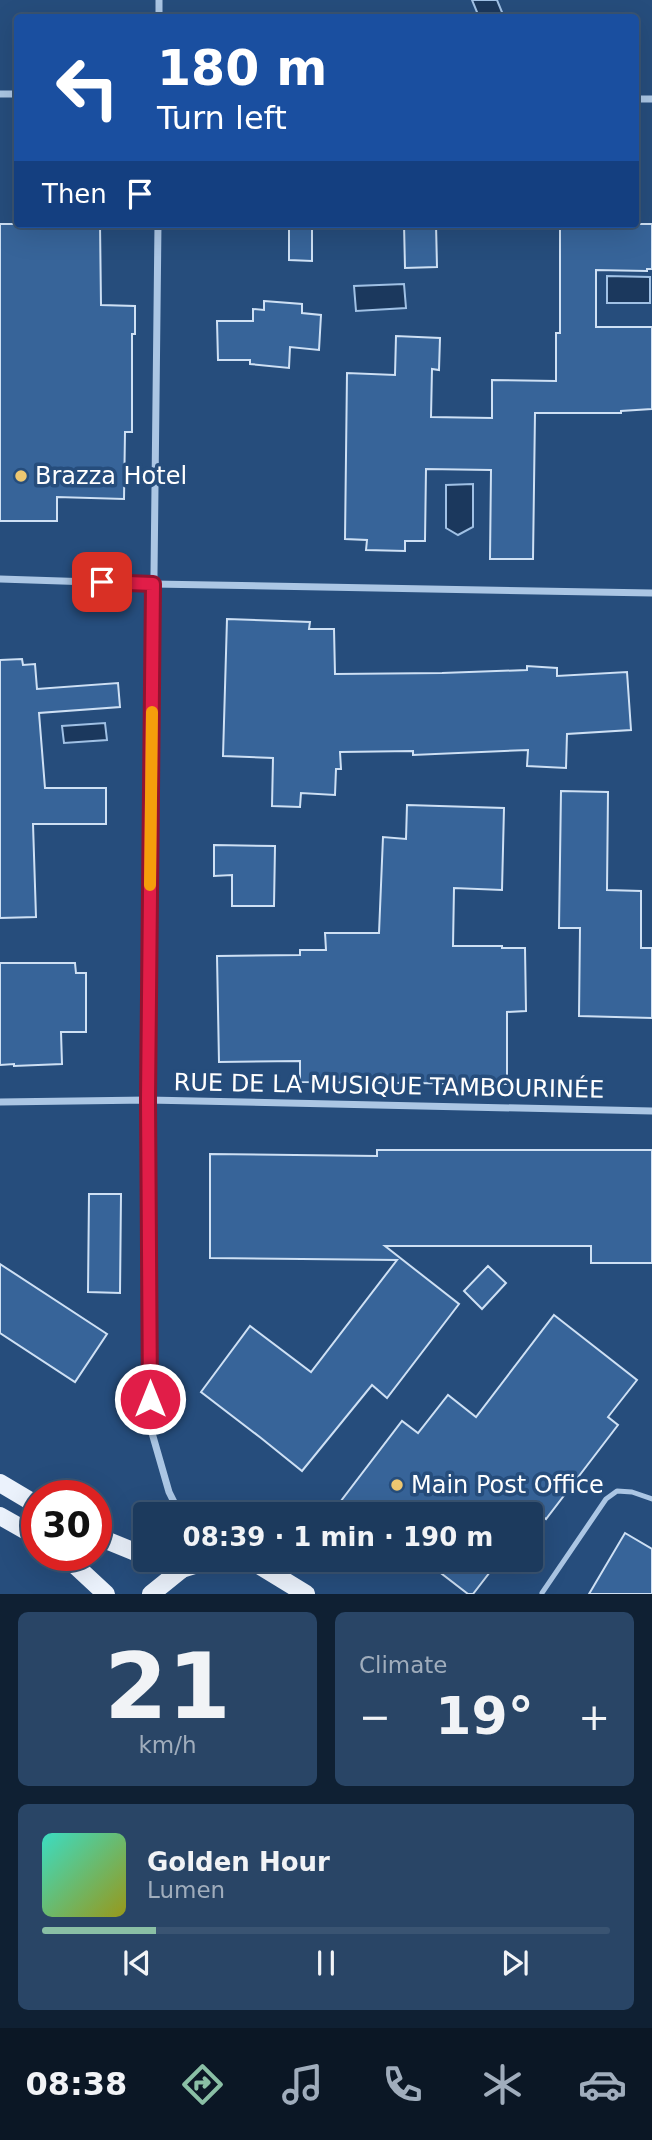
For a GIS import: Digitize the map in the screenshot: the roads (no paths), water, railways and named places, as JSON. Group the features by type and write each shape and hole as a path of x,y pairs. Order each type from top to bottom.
{"main road":[{"path":"0,1483 21,1495"},
{"path":"0,1516 21,1528"},
{"path":"112,1543 133,1551"},
{"path":"81,1571 106,1594"},
{"path":"152,1594 178,1572"},
{"path":"270,1572 306,1594"}],"street":[{"path":"158,228 148,1100 150,1426 174,1502"},
{"path":"0,579 652,593"},
{"name":"RUE DE LA MUSIQUE TAMBOURINÉE","path":"0,1102 148,1100 652,1111"}],"lane":[{"path":"542,1593 606,1499 617,1491 632,1492 652,1499"}],"water":[{"path":"472,0 497,0 503,14 478,14"},
{"path":"607,276 650,277 650,303 607,303"},
{"path":"404,284 406,308 356,311 354,286"},
{"path":"473,484 473,527 458,535 446,528 446,485"},
{"path":"105,723 107,740 64,743 62,726"}],"place":[{"name":"Brazza Hotel","path":"21,476"},
{"name":"Main Post Office","path":"397,1485"}]}
